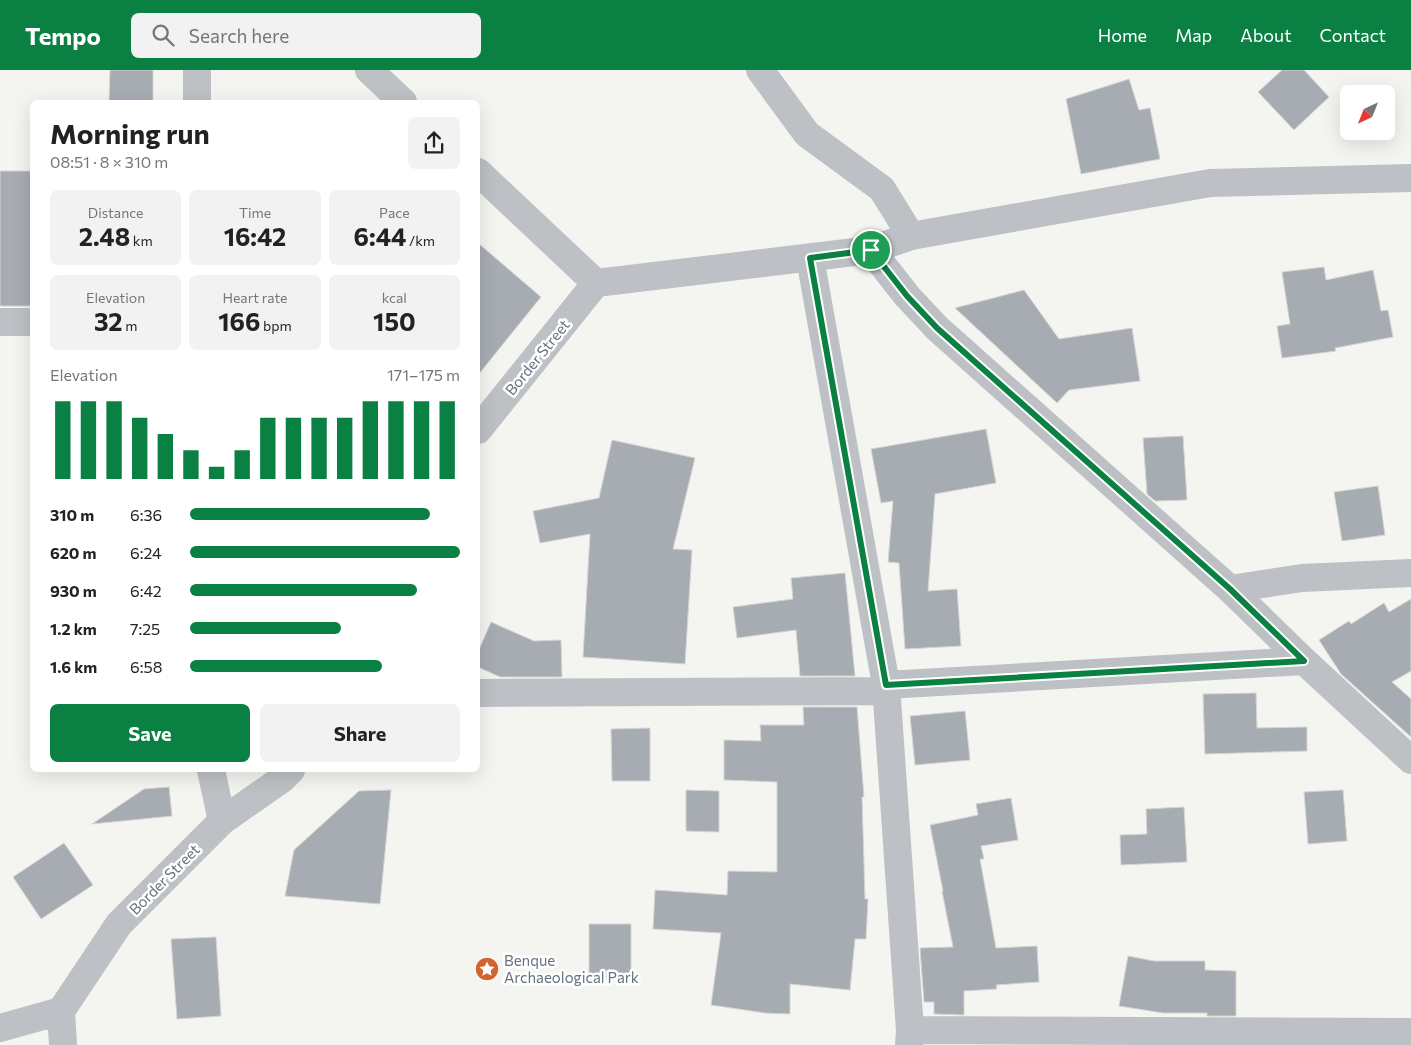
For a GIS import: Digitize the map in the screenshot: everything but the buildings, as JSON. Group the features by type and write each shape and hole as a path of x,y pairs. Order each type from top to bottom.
{"street":[{"path":"197,70 197,100"},
{"path":"369,70 401,100"},
{"path":"760,70 807,134 882,189 911,236"},
{"path":"480,174 596,284 871,250 911,236 1210,183 1411,178"},
{"path":"871,250 907,296 937,328 1230,589 1304,661 1411,760"},
{"path":"810,258 886,688 910,1038 1411,1032"},
{"name":"Border Street","path":"480,428 596,284"},
{"path":"0,322 30,322"},
{"path":"1230,589 1302,578 1411,573"},
{"path":"480,693 886,688 1304,661"},
{"path":"210,772 222,821"},
{"name":"Border Street","path":"61,1011 119,924 222,821 282,779 289,772"},
{"path":"0,1028 61,1011 63,1045"}],"place":[{"name":"Benque Archaeological Park","path":"487,969"}],"route":[{"path":"871,250 907,296 937,328 1230,589 1304,661 886,685 810,258 871,250"}]}
